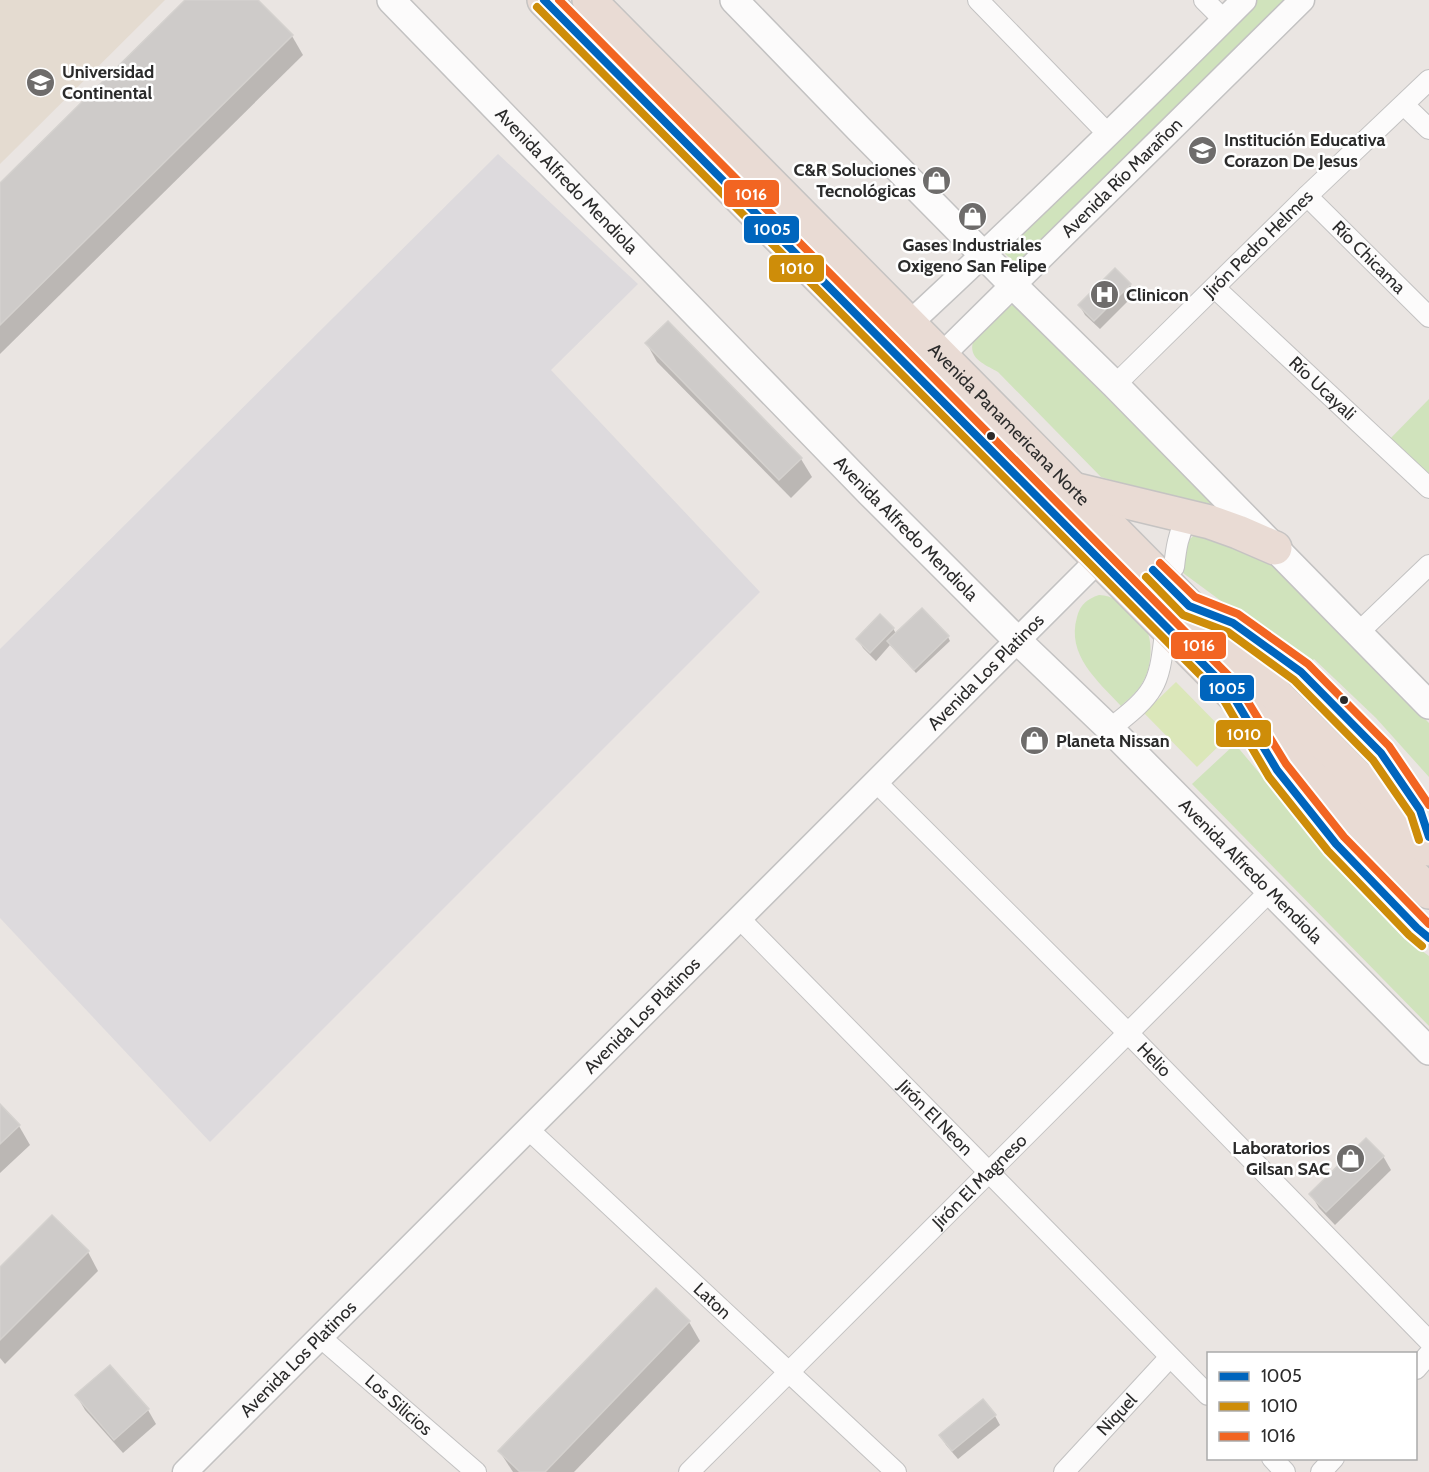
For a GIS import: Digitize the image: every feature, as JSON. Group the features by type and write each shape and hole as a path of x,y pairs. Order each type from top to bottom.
{"highway":[{"path":"538,0 572,28"},
{"name":"Avenida Panamericana Norte","path":"544,0 1429,892"},
{"name":"Avenida Panamericana Norte","path":"589,0 1429,849"},
{"path":"1073,489 1210,522 1275,548"}],"main road":[{"name":"Avenida Alfredo Mendiola","path":"391,0 870,493 1110,729 1429,1051"},
{"path":"734,0 1429,705"}],"street":[{"path":"978,0 1109,135"},
{"path":"1204,0 1224,20"},
{"path":"909,324 1109,135 1244,0"},
{"name":"Avenida Río Marañon","path":"941,356 1302,0"},
{"name":"Jirón Pedro Helmes","path":"1115,385 1429,80"},
{"path":"1404,105 1429,129"},
{"name":"Río Chicama","path":"1307,196 1429,317"},
{"name":"Río Ucayali","path":"1215,288 1429,488"},
{"path":"1174,567 1177,543 1187,518"},
{"name":"Avenida Los Platinos","path":"186,1472 1099,559"},
{"path":"1358,633 1429,566"},
{"path":"1110,729 1153,688 1164,641"},
{"name":"Helio","path":"876,782 1128,1033 1429,1341"},
{"name":"Jirón El Magneso","path":"689,1472 1270,891"},
{"name":"Jirón El Neon","path":"740,918 1207,1393"},
{"name":"Laton","path":"528,1129 896,1472"},
{"name":"Los Silicios","path":"320,1337 476,1472"},
{"path":"1417,1368 1429,1354"},
{"name":"Niquel","path":"1064,1472 1170,1357"},
{"path":"1274,1460 1286,1472"},
{"path":"1321,1472 1332,1460"}],"shaded area":[{"name":"Universidad Continental","path":"0,0 165,0 0,164"},
{"path":"498,154 638,284 551,370 760,592 210,1142 0,918 0,649"}],"green space":[{"path":"1256,0 1291,0 1021,268 1001,250"},
{"path":"1013,305 1222,513 1101,477 998,372 979,361 973,353 973,342 1008,307"},
{"path":"1429,399 1429,483 1387,442"},
{"path":"1201,533 1262,555 1429,723 1429,777 1376,718 1314,659 1308,665 1179,570 1187,543"},
{"path":"1099,595 1113,598 1120,603 1144,626 1150,639 1149,664 1144,679 1137,691 1121,706 1086,666 1076,643 1075,631 1080,609"},
{"path":"1176,682 1229,736 1197,767 1144,713"},
{"path":"1235,744 1330,857 1410,942 1429,956 1429,1026 1192,784"}],"building":[{"path":"185,0 258,0 293,35 0,325 0,183"},
{"name":"Clinicon","path":"1115,268 1131,284 1094,321 1078,305"},
{"path":"668,321 802,458 779,480 645,343"},
{"path":"922,608 949,636 914,670 887,641"},
{"path":"880,614 894,628 870,653 856,639"},
{"path":"0,1104 20,1125 0,1144"},
{"path":"1366,1138 1384,1156 1326,1212 1309,1194"},
{"path":"52,1215 89,1251 0,1340 0,1267"},
{"path":"656,1288 690,1321 545,1472 520,1472 498,1451"},
{"path":"110,1365 149,1409 114,1440 75,1395"},
{"path":"983,1399 996,1415 952,1451 939,1435"}],"transit line":[{"name":"1005","path":"544,0 1230,691 1277,770 1336,844 1429,938"},
{"name":"1016","path":"559,0 1237,684 1286,764 1344,837 1429,924"},
{"name":"1010","path":"537,7 1222,697 1269,777 1328,851 1422,946"},
{"name":"1016","path":"1160,563 1195,597 1238,614 1308,664 1389,746 1429,805"},
{"name":"1005","path":"1153,570 1189,606 1233,623 1301,672 1381,753 1420,810 1429,837"},
{"name":"1010","path":"1146,577 1183,615 1228,632 1294,680 1373,760 1411,815 1419,840"}],"place":[{"name":"Universidad Continental","path":"41,82"},
{"name":"Institución Educativa Corazon De Jesus","path":"1203,150"},
{"name":"C&R Soluciones Tecnológicas","path":"937,180"},
{"name":"Gases Industriales Oxigeno San Felipe","path":"972,216"},
{"name":"Clinicon","path":"1105,295"},
{"name":"Planeta Nissan","path":"1035,741"},
{"name":"Laboratorios Gilsan SAC","path":"1351,1158"}]}
